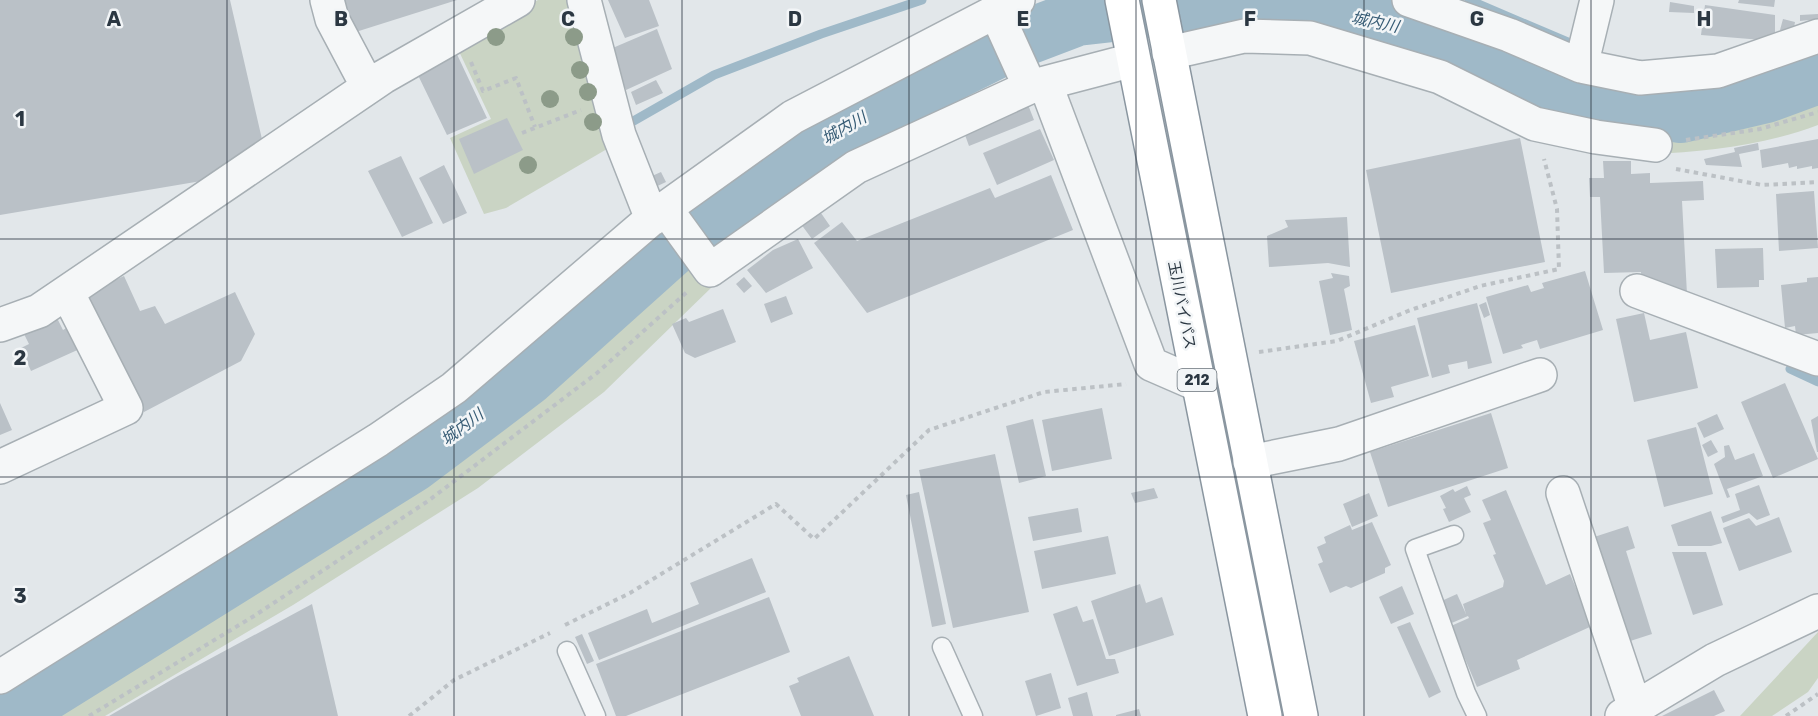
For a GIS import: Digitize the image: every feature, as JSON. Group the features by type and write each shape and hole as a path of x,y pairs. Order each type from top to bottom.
{"highway":[{"name":"玉川バイパス","path":"1122,0 1265,716"},
{"name":"212","path":"1159,0 1301,716"}],"street":[{"path":"327,0 332,19 368,87"},
{"path":"0,325 39,311 368,87 518,0"},
{"path":"584,0 619,135 659,214 710,270 856,167 1038,85 1131,52"},
{"path":"1409,0 1509,35 1581,66 1640,78 1718,70 1818,36"},
{"path":"1581,66 1597,0"},
{"path":"0,677 378,440 454,387 659,214 793,117 1007,6 1151,364 1197,384"},
{"path":"1168,49 1244,36 1310,38 1440,77 1535,124 1596,137 1655,145"},
{"path":"1637,291 1818,359"},
{"path":"0,467 126,408 67,292"},
{"path":"1250,462 1339,444 1540,375"},
{"path":"1563,493 1628,712 1715,660 1818,610"}],"lane":[{"path":"1454,535 1415,549 1466,693 1477,716"},
{"path":"942,647 973,716"},
{"path":"567,651 596,716"}],"path":[{"path":"459,33 483,92 516,78 535,127"},
{"path":"522,133 610,100"},
{"path":"1818,112 1760,129 1655,145 1672,169 1762,185 1818,182"},
{"path":"1259,352 1337,341 1408,311 1480,286 1559,269 1557,209 1535,124"},
{"path":"89,716 254,616 429,501 597,373 710,270"},
{"path":"409,716 454,680 630,593 776,504 814,539 929,430 1044,392 1132,383"},
{"path":"1786,716 1818,694"}],"green space":[{"path":"538,0 571,0 607,149 506,208 484,214 450,138 491,119 456,45"},
{"path":"1210,19 1316,26 1448,56 1540,105 1664,124 1757,110 1818,90 1818,125 1799,132 1736,146 1652,154 1431,86 1287,50 1215,57"},
{"path":"691,261 713,286 604,392 478,488 293,605 105,716 37,716 203,617 417,479 567,367"},
{"path":"1818,632 1818,678 1808,692 1772,716 1740,716"}],"building":[{"path":"0,0 230,0 264,148 219,178 0,215"},
{"path":"334,0 457,0 343,36"},
{"path":"608,0 649,0 659,26 625,38"},
{"path":"1739,0 1775,0 1774,7 1738,3"},
{"path":"1670,2 1694,6 1694,13 1669,12"},
{"path":"1705,5 1775,15 1775,35 1762,40 1701,35"},
{"path":"1818,14 1818,19 1800,21 1800,15"},
{"path":"1783,19 1795,22 1793,33 1780,30"},
{"path":"657,29 672,69 626,90 608,50"},
{"path":"454,48 487,118 447,135 415,69"},
{"path":"656,80 663,93 636,105 631,92"},
{"path":"1025,97 1034,120 969,146 960,121"},
{"path":"507,118 523,150 474,174 459,139"},
{"path":"1040,129 1054,160 997,185 983,153"},
{"path":"1520,138 1545,262 1391,293 1366,170"},
{"path":"1818,139 1818,168 1812,169 1812,166 1797,169 1797,166 1789,168 1788,163 1762,168 1760,150"},
{"path":"1758,143 1759,150 1739,154 1742,167 1706,165 1704,159 1735,152 1734,148"},
{"path":"401,156 433,223 402,237 368,171"},
{"path":"1603,161 1631,161 1631,174 1650,173 1650,183 1703,181 1704,200 1682,201 1687,294 1642,285 1641,272 1604,273 1600,197 1590,197 1589,178 1604,178"},
{"path":"444,165 467,213 443,224 419,178"},
{"path":"661,172 666,182 649,190 643,180"},
{"path":"1051,175 1073,230 867,313 814,243 842,222 857,241 990,188 995,198"},
{"path":"1814,191 1818,248 1779,251 1776,194"},
{"path":"814,203 830,226 812,239 795,216"},
{"path":"1347,217 1350,267 1328,263 1269,267 1267,236 1288,227 1285,220"},
{"path":"798,239 813,268 766,293 747,270 773,250"},
{"path":"1763,248 1764,280 1759,280 1759,287 1717,288 1715,249"},
{"path":"1585,271 1603,330 1540,349 1537,340 1521,345 1523,348 1503,354 1486,297 1528,285 1531,292 1544,288 1542,283"},
{"path":"1331,273 1349,276 1350,286 1344,289 1352,330 1330,335 1319,281 1333,278"},
{"path":"124,276 140,311 155,306 165,324 235,292 255,334 241,361 144,412 87,293"},
{"path":"744,277 752,286 744,293 736,284"},
{"path":"1818,277 1818,333 1796,335 1795,326 1785,328 1781,285 1807,282 1807,278"},
{"path":"786,296 793,314 771,323 764,304"},
{"path":"1486,302 1490,315 1484,318 1479,305"},
{"path":"1477,303 1492,363 1468,369 1467,361 1448,365 1450,373 1432,378 1417,318"},
{"path":"723,309 736,342 695,358 685,353 672,324 686,318 689,322"},
{"path":"1644,313 1650,340 1686,332 1698,388 1634,402 1616,319"},
{"path":"57,318 63,330 74,324 84,347 31,371 21,348 29,344 24,334"},
{"path":"1415,325 1429,376 1391,387 1394,397 1371,403 1354,341"},
{"path":"1785,383 1818,459 1773,478 1741,402"},
{"path":"0,403 12,430 0,435"},
{"path":"1102,408 1112,459 1052,471 1042,420"},
{"path":"1491,413 1508,468 1388,507 1370,452"},
{"path":"1717,414 1724,429 1704,438 1697,423"},
{"path":"1818,416 1818,452 1817,452 1811,420"},
{"path":"1033,419 1046,476 1019,483 1006,426"},
{"path":"1696,427 1713,494 1664,507 1647,440"},
{"path":"1711,440 1718,452 1708,457 1702,445"},
{"path":"1729,445 1735,460 1754,453 1763,476 1727,489 1730,497 1727,498 1714,464 1725,457 1724,446"},
{"path":"995,454 1029,612 953,628 919,470"},
{"path":"1759,485 1770,515 1757,520 1749,513 1723,523 1721,517 1740,510 1735,494"},
{"path":"1467,486 1471,495 1464,498 1471,512 1449,522 1440,496 1453,489 1455,492"},
{"path":"1154,488 1158,498 1135,503 1131,493"},
{"path":"1506,490 1546,585 1570,574 1592,626 1517,660 1520,669 1477,687 1451,626 1469,618 1468,616 1447,625 1437,603 1457,594 1466,614 1463,604 1503,587 1504,581 1493,555 1496,554 1483,523 1491,520 1482,500"},
{"path":"919,492 946,624 932,627 906,495"},
{"path":"1369,493 1378,516 1352,527 1343,504"},
{"path":"1078,508 1082,532 1033,541 1028,517"},
{"path":"1711,511 1722,543 1711,546 1678,546 1671,525"},
{"path":"1779,517 1792,552 1739,571 1723,528 1749,518 1756,526"},
{"path":"1372,522 1391,565 1385,568 1385,573 1351,588 1346,586 1330,593 1318,564 1323,562 1317,547 1326,543 1324,537 1350,525 1352,530"},
{"path":"1628,526 1635,548 1626,551 1652,634 1621,644 1588,539"},
{"path":"1108,536 1116,574 1042,589 1034,551"},
{"path":"1672,552 1706,552 1723,605 1693,615"},
{"path":"752,558 766,592 599,660 588,633 647,609 652,623 699,604 690,583"},
{"path":"1140,584 1146,603 1162,597 1174,635 1109,656 1091,601"},
{"path":"1402,586 1414,614 1391,624 1379,597"},
{"path":"769,597 790,652 626,716 616,716 596,664"},
{"path":"312,604 338,716 109,716 178,676"},
{"path":"1077,606 1083,622 1093,619 1106,659 1115,659 1119,673 1077,686 1053,614"},
{"path":"1410,622 1441,692 1429,698 1397,627"},
{"path":"582,634 594,661 587,664 575,637"},
{"path":"849,656 874,716 801,716 789,686 799,682 797,678"},
{"path":"1051,673 1061,708 1036,716 1025,681"},
{"path":"1714,690 1725,711 1714,716 1662,716"},
{"path":"1087,692 1093,716 1073,716 1068,698"},
{"path":"1139,709 1141,716 1116,716 1116,715"}],"waterway":[{"path":"630,123 714,75 821,34 922,0"},
{"path":"1469,0 1570,43"},
{"name":"城内川","path":"9,716 413,464 527,378 673,247 837,130 1014,42 1077,18 1220,2 1309,9 1446,37 1586,100 1681,115 1766,95 1818,76"},
{"path":"1790,369 1818,382"}]}
